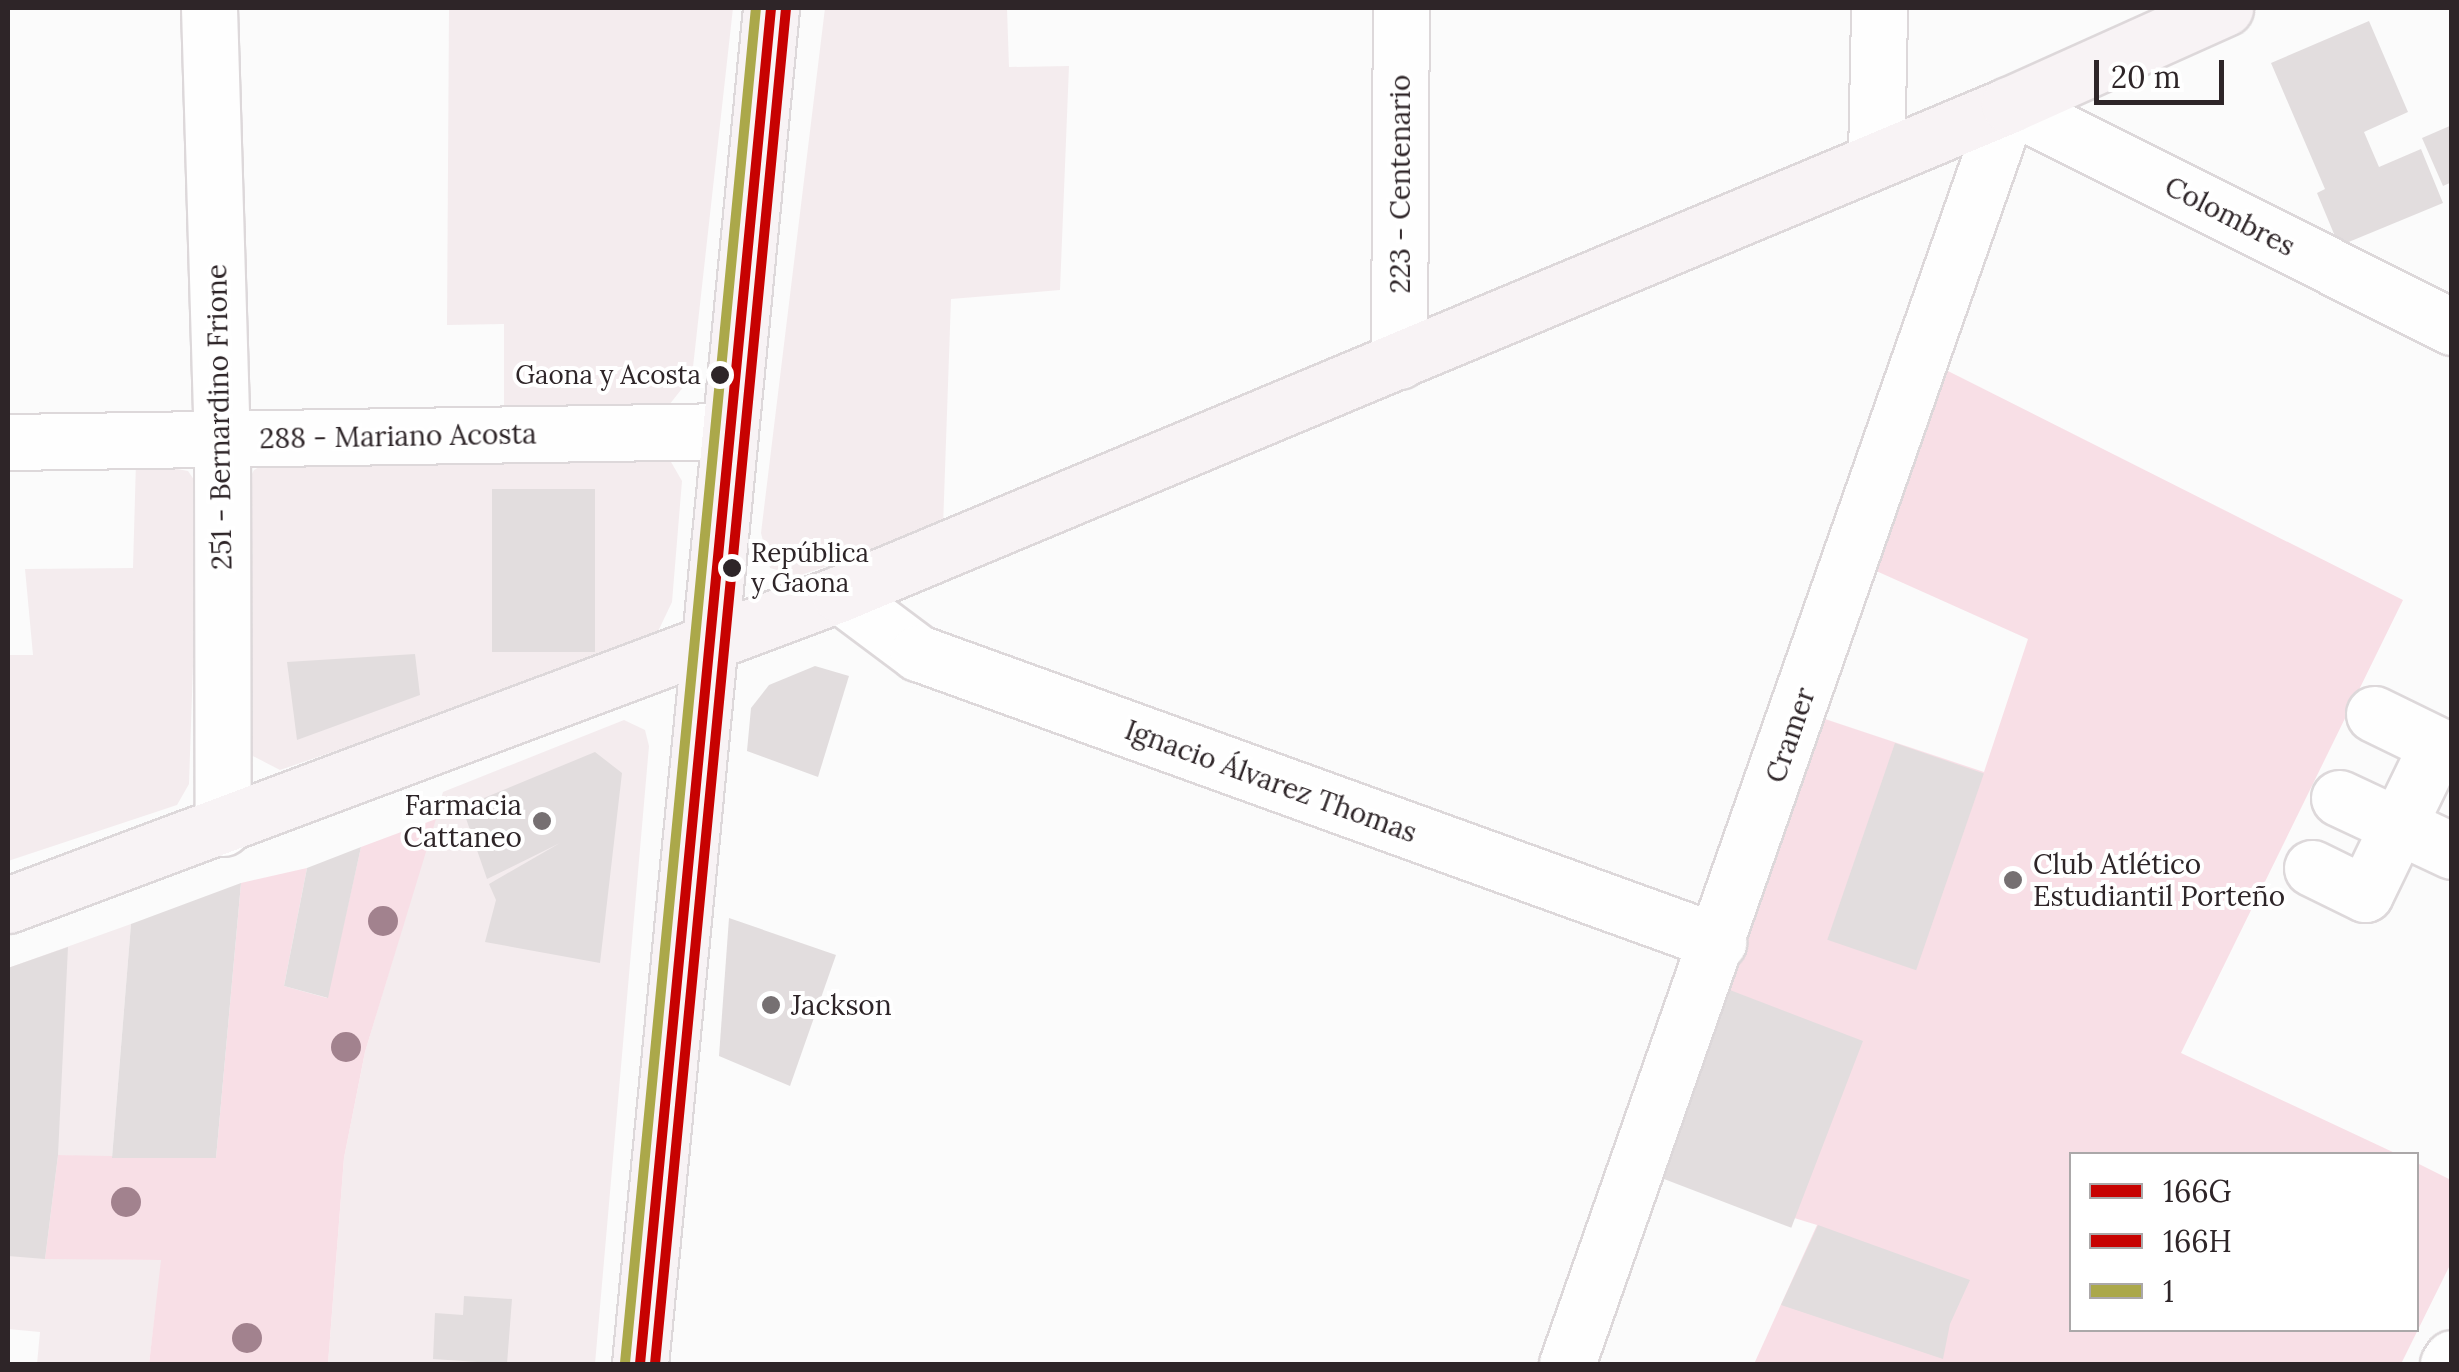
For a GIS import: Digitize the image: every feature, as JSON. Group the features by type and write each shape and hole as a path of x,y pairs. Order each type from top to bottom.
{"main road":[{"path":"640,1364 714,642 729,431 771,8"},
{"path":"8,905 223,828 839,594 2010,104 2225,8"}],"street":[{"name":"251 - Bernardino Frione","path":"209,8 222,439 223,828"},
{"name":"223 - Centenario","path":"1399,361 1401,8"},
{"path":"1876,157 1879,8"},
{"name":"Colombres","path":"2010,104 2452,327"},
{"name":"Cramer","path":"1568,1364 2010,104"},
{"name":"288 - Mariano Acosta","path":"8,442 729,431"},
{"name":"Ignacio Álvarez Thomas","path":"839,594 918,653 1718,942"},
{"path":"2312,868 2366,894 2398,826 2444,749 2374,714"},
{"path":"2339,798 2452,851"},
{"path":"2448,1364 2452,1358"}],"shaded area":[{"path":"449,8 733,8 692,376 669,405 504,409 504,324 447,325"},
{"path":"825,8 1007,8 1009,67 1069,66 1060,290 951,299 943,527 798,576 770,568 761,533"},
{"name":"Club Atlético Estudiantil Porteño","path":"1942,368 2403,600 2181,1053 2393,1152 2069,1152 2069,1332 2417,1332 2401,1364 1754,1364 1817,1225 1654,1175 1819,717 1984,772 2028,639 1874,570"},
{"path":"663,448 682,481 672,602 653,642 280,770 247,753 245,487 254,470 270,461"},
{"path":"136,461 188,471 199,487 189,784 177,805 8,861 8,655 33,655 25,569 133,568"},
{"path":"624,720 645,730 649,746 595,1364 328,1364 344,1158 365,1052 443,792"},
{"path":"436,819 365,1052 344,1158 328,1364 149,1364 161,1260 45,1259 58,1155 216,1158 241,883 307,868 284,986 327,998 361,847"},
{"path":"131,924 112,1158 58,1155 45,1258 162,1260 149,1364 37,1364 40,1332 8,1329 8,968"},
{"name":"Club Atlético Estudiantil Porteño","path":"2419,1164 2451,1180 2451,1263 2419,1328"}],"building":[{"path":"2369,21 2408,112 2364,132 2379,167 2421,149 2443,203 2339,246 2317,193 2325,189 2271,63"},
{"path":"2452,125 2452,182 2443,186 2422,138"},
{"path":"492,489 595,489 595,652 492,652"},
{"path":"415,654 420,695 297,740 287,662"},
{"path":"815,666 849,676 818,777 747,751 751,708 769,685"},
{"path":"1895,743 1984,774 1916,970 1827,940"},
{"path":"595,752 622,773 600,963 485,942 496,900 489,884 560,843 487,879 462,807"},
{"path":"361,847 328,998 284,986 307,868"},
{"path":"241,883 216,1158 112,1158 131,924"},
{"name":"Jackson","path":"729,918 836,955 790,1086 719,1056"},
{"path":"68,947 58,1155 45,1259 8,1256 8,968"},
{"path":"1722,987 1863,1041 1791,1228 1650,1174"},
{"path":"1818,1225 1970,1280 1950,1324 1943,1359 1781,1305"},
{"path":"464,1296 512,1299 507,1364 433,1359 435,1313 463,1315"}],"transit line":[{"name":"1","path":"625,1363 756,8"},
{"name":"166G","path":"640,1364 771,8"},
{"name":"166H","path":"655,1364 786,9"}],"place":[{"name":"Gaona y Acosta","path":"720,375"},
{"name":"República y Gaona","path":"732,568"},
{"name":"Farmacia Cattaneo","path":"542,821"},
{"name":"Club Atlético Estudiantil Porteño","path":"2013,880"},
{"name":"Jackson","path":"771,1005"}]}
